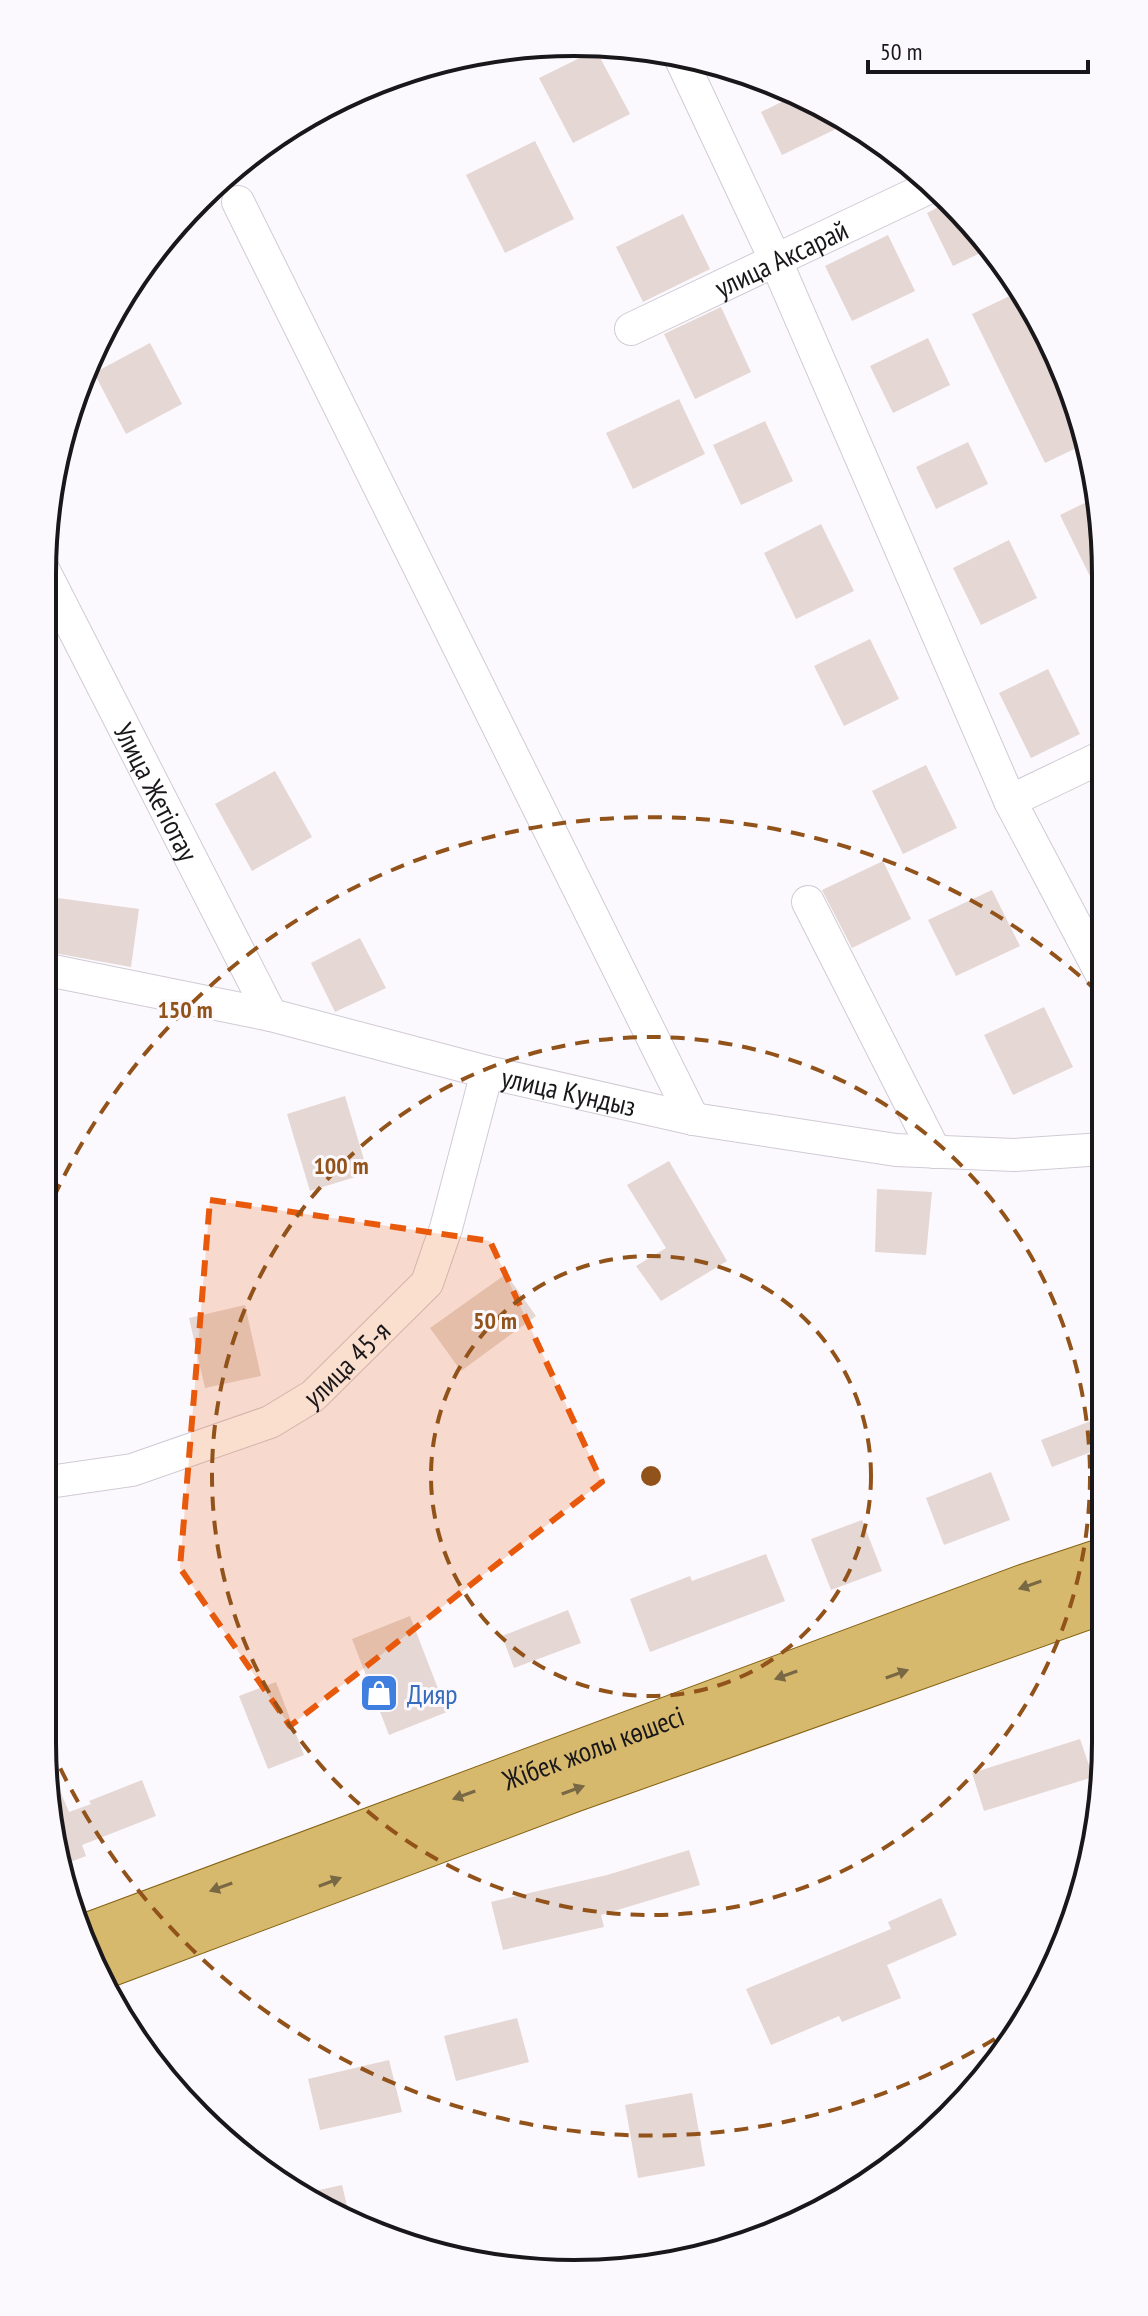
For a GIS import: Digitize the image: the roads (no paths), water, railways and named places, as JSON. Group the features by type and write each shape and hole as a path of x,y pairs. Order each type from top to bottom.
{"main road":[{"name":"Жібек жолы көшесі","path":"92,1933 1092,1564"},
{"name":"Жібек жолы көшесі","path":"107,1966 573,1790 1092,1605"}],"street":[{"path":"685,69 775,259 1010,801 1092,956"},
{"name":"улица Аксарай","path":"631,329 922,191"},
{"path":"238,202 693,1119"},
{"name":"Улица Жетіотау","path":"56,594 271,1015"},
{"path":"1010,801 1092,762"},
{"path":"808,902 935,1152"},
{"name":"улица Кундыз","path":"56,972 271,1015 487,1072 693,1119 896,1150 1014,1155 1092,1150"},
{"name":"улица 45-я","path":"56,1481 132,1470 270,1422 313,1396 427,1283 446,1228 487,1072"}],"place":[{"name":"Дияр","path":"379,1693"}]}
